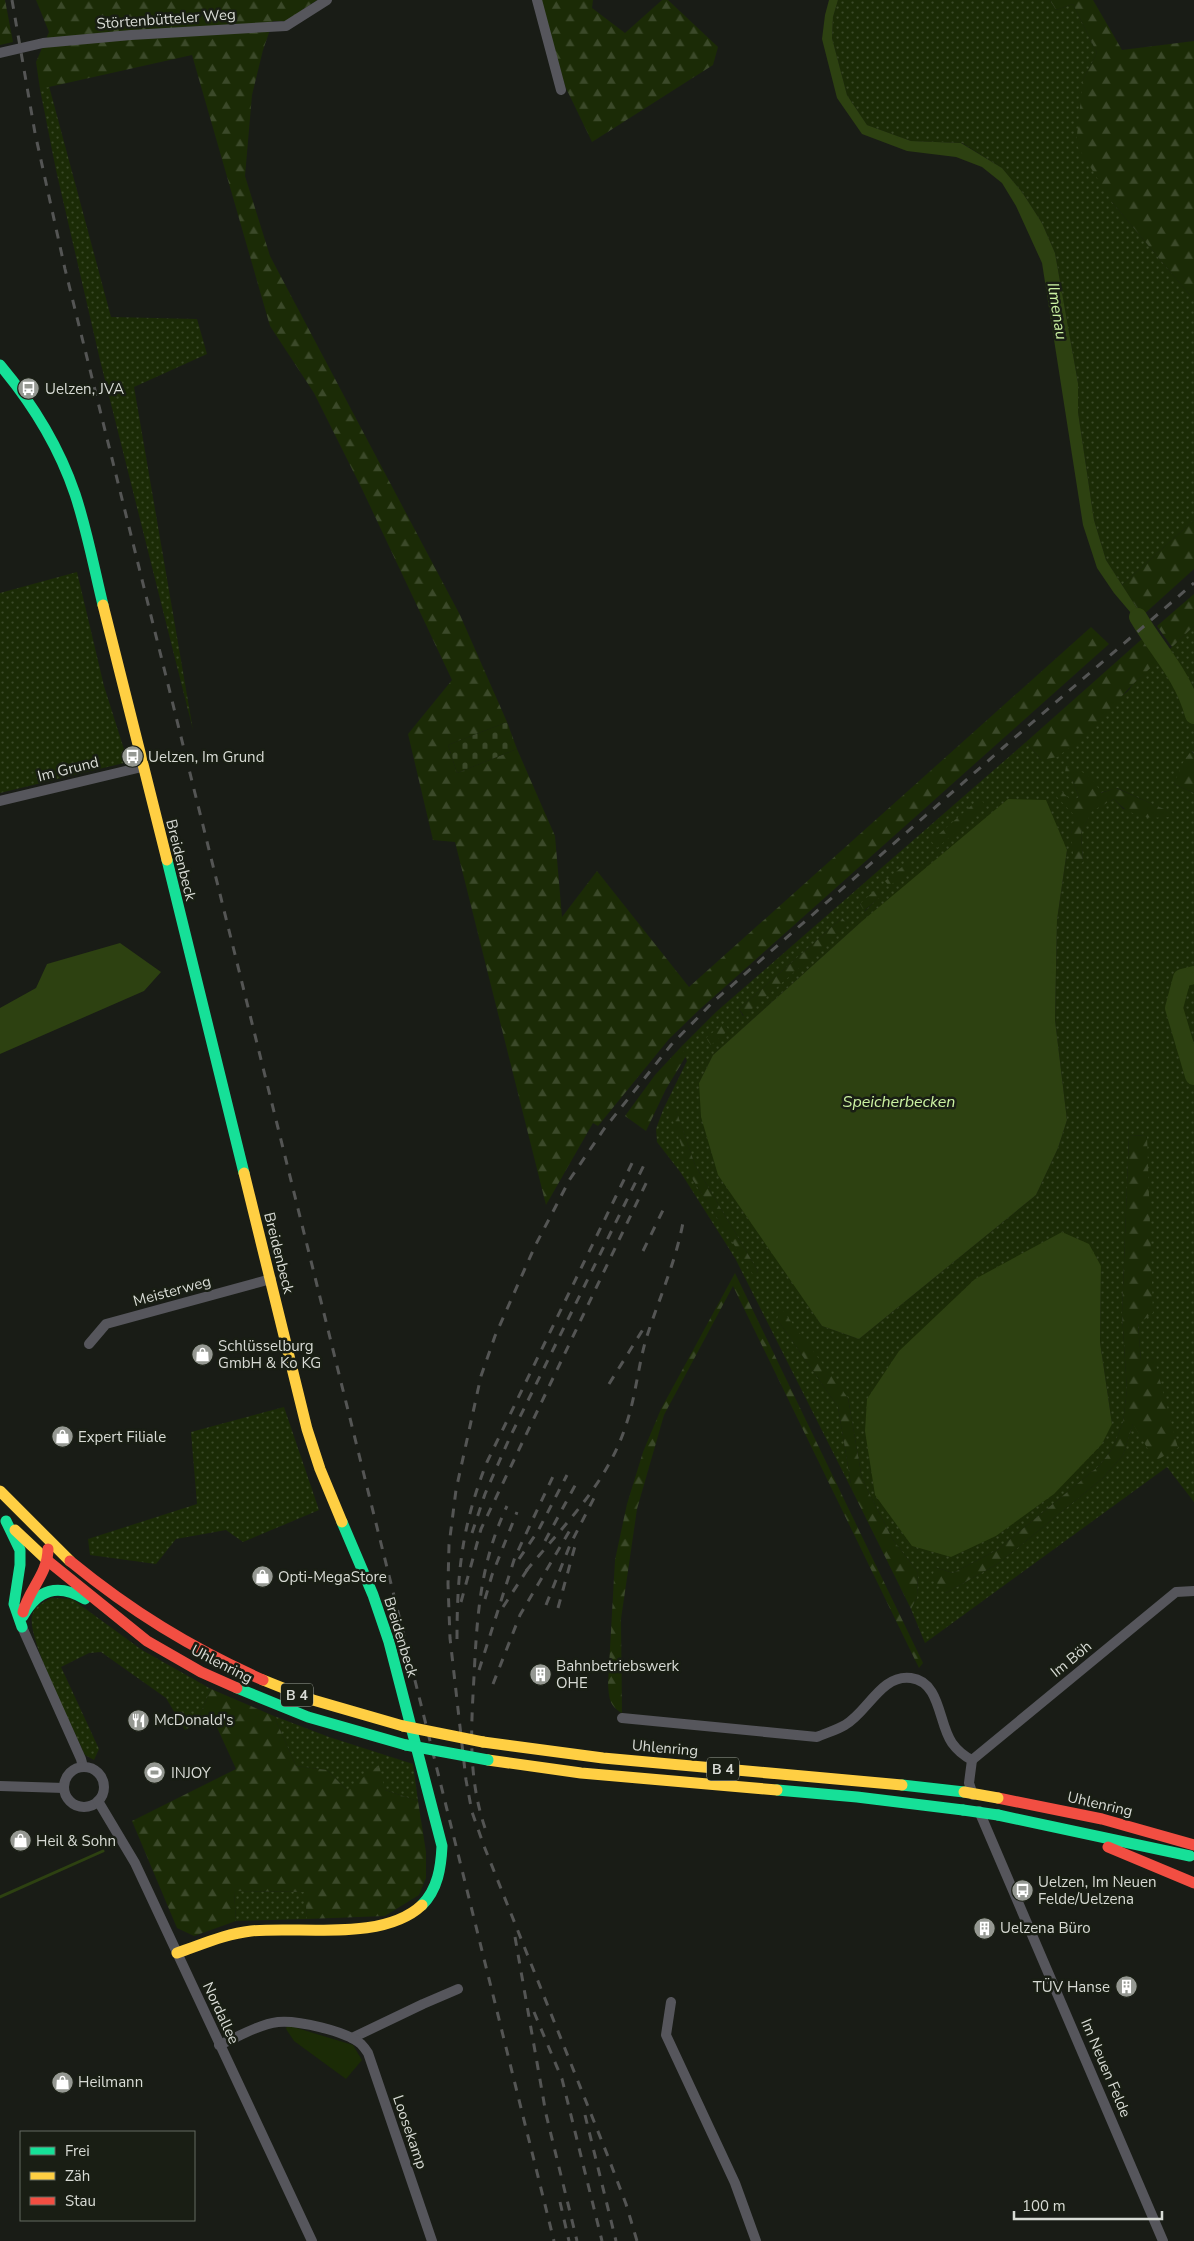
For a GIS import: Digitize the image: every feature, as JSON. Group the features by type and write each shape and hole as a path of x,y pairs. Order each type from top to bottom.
{"main road":[{"name":"Breidenbeck","path":"0,364 34,408 42,422 62,463 74,494 271,1279 306,1429 320,1469 373,1595 389,1642 440,1835 442,1855 440,1876 431,1896 416,1912 398,1922 374,1927 251,1931 231,1934 177,1953"},
{"name":"B 4","path":"0,1491 70,1561"},
{"name":"B 4","path":"3,1518 48,1561"},
{"path":"3,1518 20,1550 14,1604 22,1621"},
{"path":"22,1621 30,1590 44,1573 48,1561 45,1538"},
{"path":"17,1586 30,1570 48,1561 70,1561"},
{"name":"Uhlenring","path":"48,1561 147,1641 202,1672 266,1702 347,1730 488,1760 581,1772 856,1797 964,1810 1026,1820"},
{"name":"Uhlenring","path":"70,1561 143,1616 221,1661 297,1695 371,1719 483,1742 581,1755 864,1780 964,1792 1102,1819 1194,1845"},
{"path":"22,1621 31,1603 41,1593 52,1590 68,1591 79,1595 118,1624 147,1641"},
{"name":"B 4","path":"1026,1820 1194,1857"},
{"path":"1026,1820 1102,1845 1194,1883"}],"street":[{"name":"Störtenbütteler Weg","path":"0,53 43,43 131,35 286,26 327,0"},
{"path":"537,0 561,90"},
{"name":"Im Grund","path":"0,801 142,767"},
{"name":"Meisterweg","path":"89,1344 106,1324 271,1279"},
{"name":"Im Böh","path":"971,1764 1176,1592 1194,1591"},
{"path":"22,1621 81,1759 82,1767"},
{"path":"622,1718 817,1737 846,1725 886,1685 896,1679 911,1678 923,1682 932,1691 951,1742 971,1764"},
{"name":"Im Neuen Felde","path":"971,1764 969,1783 993,1847 1163,2241"},
{"path":"82,1767 96,1771 103,1781 103,1793 98,1801 89,1806 78,1806 69,1800 64,1788 69,1773 82,1767"},
{"path":"0,1786 64,1788"},
{"name":"Nordallee","path":"98,1801 135,1863 312,2241"},
{"path":"219,2045 262,2026 278,2022 296,2022 352,2038 458,1989"},
{"path":"671,2002 666,2035 735,2183 756,2241"},
{"name":"Loosekamp","path":"352,2038 362,2044 368,2053 432,2241"}],"green space":[{"path":"0,0 5,0 13,42 0,45"},
{"path":"36,0 317,0 286,21 273,21 263,50 252,95 245,176 270,256 460,615 507,722 448,745 457,773 517,749 555,836 562,917 597,871 689,987 1091,627 1109,644 699,1010 669,1039 598,1126 593,1123 546,1205 455,842 433,840 408,734 452,680 362,489 314,393 270,326 192,55 40,89 36,62 49,32"},
{"path":"541,0 593,0 592,8 625,33 662,0 668,0 718,47 713,65 592,142 565,86"},
{"path":"838,0 1050,0 1056,10 1073,4 1097,53 1083,80 1112,202 1194,300 1194,520 1122,585 1106,560 1094,520 1078,412 1078,383 1055,253 1042,223 1022,192 1002,168 962,143 911,141 867,125 847,95 832,38 833,17"},
{"path":"1050,0 1093,0 1122,50 1194,41 1194,300 1112,202 1076,144 1083,80 1097,53 1073,4 1056,10"},
{"path":"49,86 111,317 197,319 207,354 134,387 193,730 100,360 56,170 40,89"},
{"path":"1194,520 1194,569 1142,616 1122,585"},
{"path":"77,572 104,686 128,762 0,793 0,593"},
{"path":"1194,594 1194,626 1172,647 1157,626"},
{"path":"1194,626 1194,755 1192,751 1174,784 1194,793 1194,1502 1167,1467 925,1643 911,1609 917,1597 918,1572 893,1540 862,1479 848,1398 777,1319 838,1407 852,1490 735,1258 681,1173 657,1142 656,1129 663,1110 687,1061 681,1047 716,1012 1026,742 1041,760 1128,691","holes":["1066,773 1100,793 1117,788 1172,813 1123,809 1114,799 1092,810 1081,833 1083,862 1071,833 1077,817 1060,790 1072,802 1079,797 1073,781","1067,850 1057,920 1055,1020 1067,1120 1058,1148 1036,1195 859,1339 822,1326 796,1287 699,1083 713,1055 861,922","880,896 865,911 860,904","842,918 847,925 743,1016 739,1009","674,1105 695,1165 758,1271 754,1275 693,1180","1129,1135 1147,1136 1138,1324 1141,1362 1154,1358 1123,1455 1103,1478 999,1563 946,1593 935,1567 953,1573 997,1550 1099,1466 1113,1448 1123,1422 1127,1390 1122,1314","1062,1232 1101,1266 1100,1342 1112,1424"]},
{"path":"1142,639 1158,661 1133,684 1085,736 1057,757 1041,760 1026,742"},
{"path":"507,722 517,749 457,773 448,745"},
{"path":"1191,751 1194,755 1194,793 1174,784 1182,764"},
{"path":"1066,766 1078,770 1091,778 1101,793 1116,788 1173,813 1169,817 1153,818 1139,816 1126,810 1114,799 1092,811 1081,833 1083,862 1078,865 1074,863 1071,833 1076,817 1055,795 1060,790 1072,801 1079,797 1073,781 1065,773"},
{"path":"980,798 986,806 937,848 931,841"},
{"path":"908,862 914,869 889,886 885,881"},
{"path":"877,888 882,895 864,911 860,904"},
{"path":"842,918 848,925 744,1016 739,1009"},
{"path":"724,1023 729,1030 711,1045 706,1038"},
{"path":"681,1047 686,1056 666,1089 646,1131 625,1116 655,1075"},
{"path":"674,1104 695,1165 758,1271 754,1276 693,1180 670,1112"},
{"path":"1129,1135 1147,1136 1153,1313 1138,1324 1141,1361 1154,1358 1178,1448 1155,1461 1133,1424 1123,1455 1103,1478 999,1563 946,1593 932,1578 935,1567 953,1573 997,1550 1099,1466 1113,1448 1123,1422 1127,1390 1122,1314"},
{"path":"735,1273 923,1663 919,1668 733,1286 664,1415 637,1509 621,1619 622,1713 612,1704 609,1697 608,1684 615,1560 627,1504 643,1452 661,1409"},
{"path":"781,1308 848,1398 862,1479 893,1540 918,1572 917,1597 911,1609 852,1490 838,1407 777,1319"},
{"path":"284,1407 319,1510 243,1542 226,1530 176,1539 156,1564 90,1555 88,1539 197,1504 191,1432"},
{"path":"51,1598 72,1599 142,1650 211,1689 196,1724 185,1730 166,1698 101,1652 89,1653 61,1667 99,1749 94,1760 85,1755 44,1663 32,1628 32,1616 35,1610 39,1605"},
{"path":"211,1689 274,1716 296,1766 327,1770 347,1790 379,1765 385,1790 418,1801 426,1852 426,1878 419,1895 385,1916 307,1919 305,1892 234,1891 236,1921 194,1936 177,1928 132,1821 236,1769 215,1723 196,1724"},
{"path":"274,1716 329,1737 413,1764 418,1801 385,1790 347,1790 327,1770 296,1766"},
{"path":"234,1891 306,1892 307,1919 236,1921"},
{"path":"287,2025 353,2045 362,2060 346,2079 294,2041 286,2029"}],"water":[{"path":"829,0 838,0 833,17 832,38 847,95 867,125 911,141 961,143 1002,168 1022,192 1042,223 1055,253 1078,383 1078,412 1094,520 1106,560 1142,616 1153,639 1114,593 1097,568 1083,525 1042,263 1016,206 1002,183 982,167 956,157 907,151 862,134 837,98 822,39"},
{"name":"Speicherbecken","path":"1008,799 1046,800 1067,850 1057,920 1055,1020 1067,1120 1058,1148 1036,1195 859,1339 822,1326 718,1175 701,1117 699,1083 713,1055 861,922"},
{"path":"120,943 161,972 144,991 0,1054 0,1008 36,988 47,964"},
{"path":"1062,1232 1089,1244 1101,1266 1100,1342 1112,1424 1102,1444 1054,1494 996,1536 951,1557 912,1546 875,1495 865,1431 867,1399 899,1351 975,1279"}],"waterway":[{"name":"Ilmenau","path":"1138,617 1177,675 1194,715"},
{"name":"Ilmenau","path":"1194,975 1182,978 1174,1008 1194,1076"},
{"path":"0,1897 103,1851"}],"railway":[{"path":"12,0 35,133 65,269 554,2241"},
{"path":"637,2241 626,2204 607,2154 484,1846 472,1812 466,1780 450,1638 449,1545 456,1490 481,1376 495,1336 535,1246 570,1179 604,1129 671,1045 713,1002 1194,583"},
{"path":"457,1639 458,1592 463,1549 472,1507 487,1462 635,1157"},
{"path":"472,1533 485,1494 510,1437 645,1163"},
{"path":"461,1602 481,1529 650,1175"},
{"path":"643,1251 666,1204"},
{"path":"526,1571 583,1503 608,1466 618,1446 635,1392 647,1336 673,1263 684,1217"},
{"path":"609,1384 647,1323"},
{"path":"479,1670 515,1557 556,1470"},
{"path":"519,1559 538,1531 567,1475"},
{"path":"545,1541 578,1480"},
{"path":"546,1605 570,1545 594,1498"},
{"path":"485,1828 476,1791 472,1753 472,1716 477,1633 485,1569 498,1527 507,1506"},
{"path":"485,1599 492,1575 517,1512"},
{"path":"493,1684 520,1615 573,1525"},
{"path":"558,1608 575,1546"},
{"path":"503,1607 529,1567"},
{"path":"515,1937 546,2114 577,2241"},
{"path":"534,2012 562,2079 602,2241"},
{"path":"585,2115 616,2241"},
{"path":"560,2202 569,2241"}],"traffic: fast":[{"path":"0,365 34,410 61,459 83,521 103,605"},
{"path":"167,860 244,1173"},
{"path":"6,1521 20,1550 20,1565 14,1604 22,1627"},
{"path":"342,1522 373,1595 389,1642 442,1846 441,1862 435,1885 422,1905"},
{"path":"23,1616 35,1600 49,1591 66,1591 85,1599"},
{"path":"237,1688 308,1717 406,1745"},
{"path":"406,1745 488,1760"},
{"path":"902,1785 964,1792"},
{"path":"777,1790 857,1797 963,1810"},
{"path":"963,1810 998,1815"},
{"path":"998,1815 1190,1856"}],"traffic: slow":[{"path":"103,605 167,860"},
{"path":"244,1173 307,1429 320,1469 342,1522"},
{"path":"0,1491 70,1561"},
{"path":"15,1530 48,1561"},
{"path":"263,1680 313,1700 403,1726"},
{"path":"403,1726 483,1742"},
{"path":"483,1742 603,1758 902,1785"},
{"path":"488,1760 581,1773 777,1790"},
{"path":"964,1792 998,1798"},
{"path":"177,1953 241,1932 341,1930 386,1924 406,1917 422,1905"}],"traffic: jam":[{"path":"23,1612 29,1596 42,1574 48,1549"},
{"path":"48,1561 147,1641 201,1672 237,1688"},
{"path":"70,1561 116,1596 162,1627 211,1655 263,1680"},
{"path":"998,1798 1102,1819 1194,1845"},
{"path":"1108,1847 1194,1883"}],"place":[{"name":"Uelzen, JVA","path":"29,389"},
{"name":"Uelzen, Im Grund","path":"132,757"},
{"name":"Schlüsselburg GmbH & Ko KG","path":"202,1355"},
{"name":"Expert Filiale","path":"62,1437"},
{"name":"Opti-MegaStore","path":"262,1577"},
{"name":"Bahnbetriebswerk OHE","path":"540,1675"},
{"name":"McDonald's","path":"138,1720"},
{"name":"INJOY","path":"155,1773"},
{"name":"Heil & Sohn","path":"20,1841"},
{"name":"Uelzen, Im Neuen Felde/Uelzena","path":"1022,1891"},
{"name":"Uelzena Büro","path":"984,1928"},
{"name":"TÜV Hanse","path":"1126,1987"},
{"name":"Heilmann","path":"62,2082"}]}
